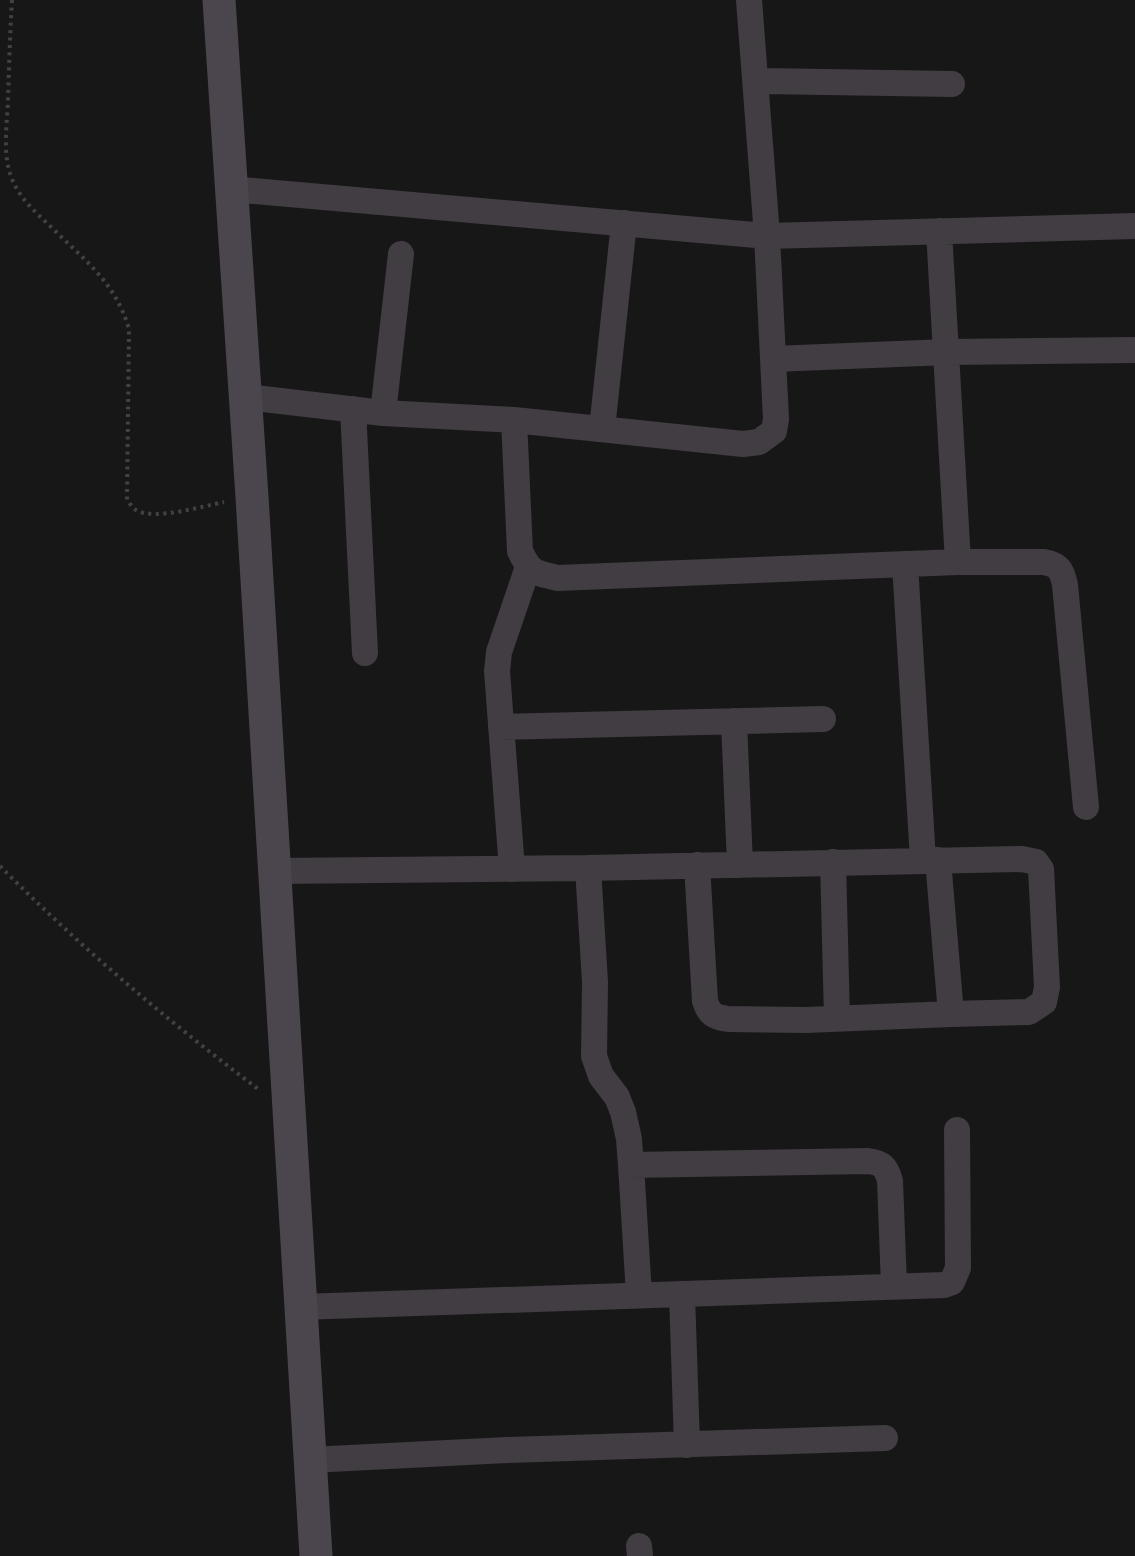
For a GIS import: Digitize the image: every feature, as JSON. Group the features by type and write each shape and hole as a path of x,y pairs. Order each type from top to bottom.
{"street":[{"path":"219,0 246,397 316,1556"},
{"path":"246,397 383,413 514,420 743,444 759,442 774,431 776,418 767,236 757,81 749,0"},
{"path":"757,81 952,84"},
{"path":"231,189 767,236 1135,226"},
{"path":"602,429 624,223"},
{"path":"939,231 958,562"},
{"path":"383,413 401,254"},
{"path":"773,359 947,352 1135,350"},
{"path":"353,409 365,653"},
{"path":"514,420 520,551 528,567 539,574 557,578 958,562 1055,564 1062,571 1086,807"},
{"path":"905,564 931,860 951,1014"},
{"path":"512,869 497,671 499,652 528,567"},
{"path":"501,727 823,719"},
{"path":"734,721 741,865"},
{"path":"275,870 588,868 1028,859 1036,862 1041,869 1047,987 1044,1002 1029,1012 837,1018 728,1019 716,1017 708,1011 705,1001 698,866"},
{"path":"832,862 837,1018"},
{"path":"588,868 595,982 594,1056 601,1076 617,1097 627,1125 639,1296"},
{"path":"300,1307 944,1285 952,1282 958,1269 957,1130"},
{"path":"631,1165 880,1162 886,1168 890,1181 894,1286"},
{"path":"682,1294 687,1445"},
{"path":"310,1460 507,1450 885,1438"}],"path":[{"path":"12,0 6,150 12,178 20,194 38,215 99,274 114,292 123,309 129,329 127,500 134,510 145,514 164,513 252,497"},
{"path":"0,866 97,957 188,1036 289,1111"}]}
